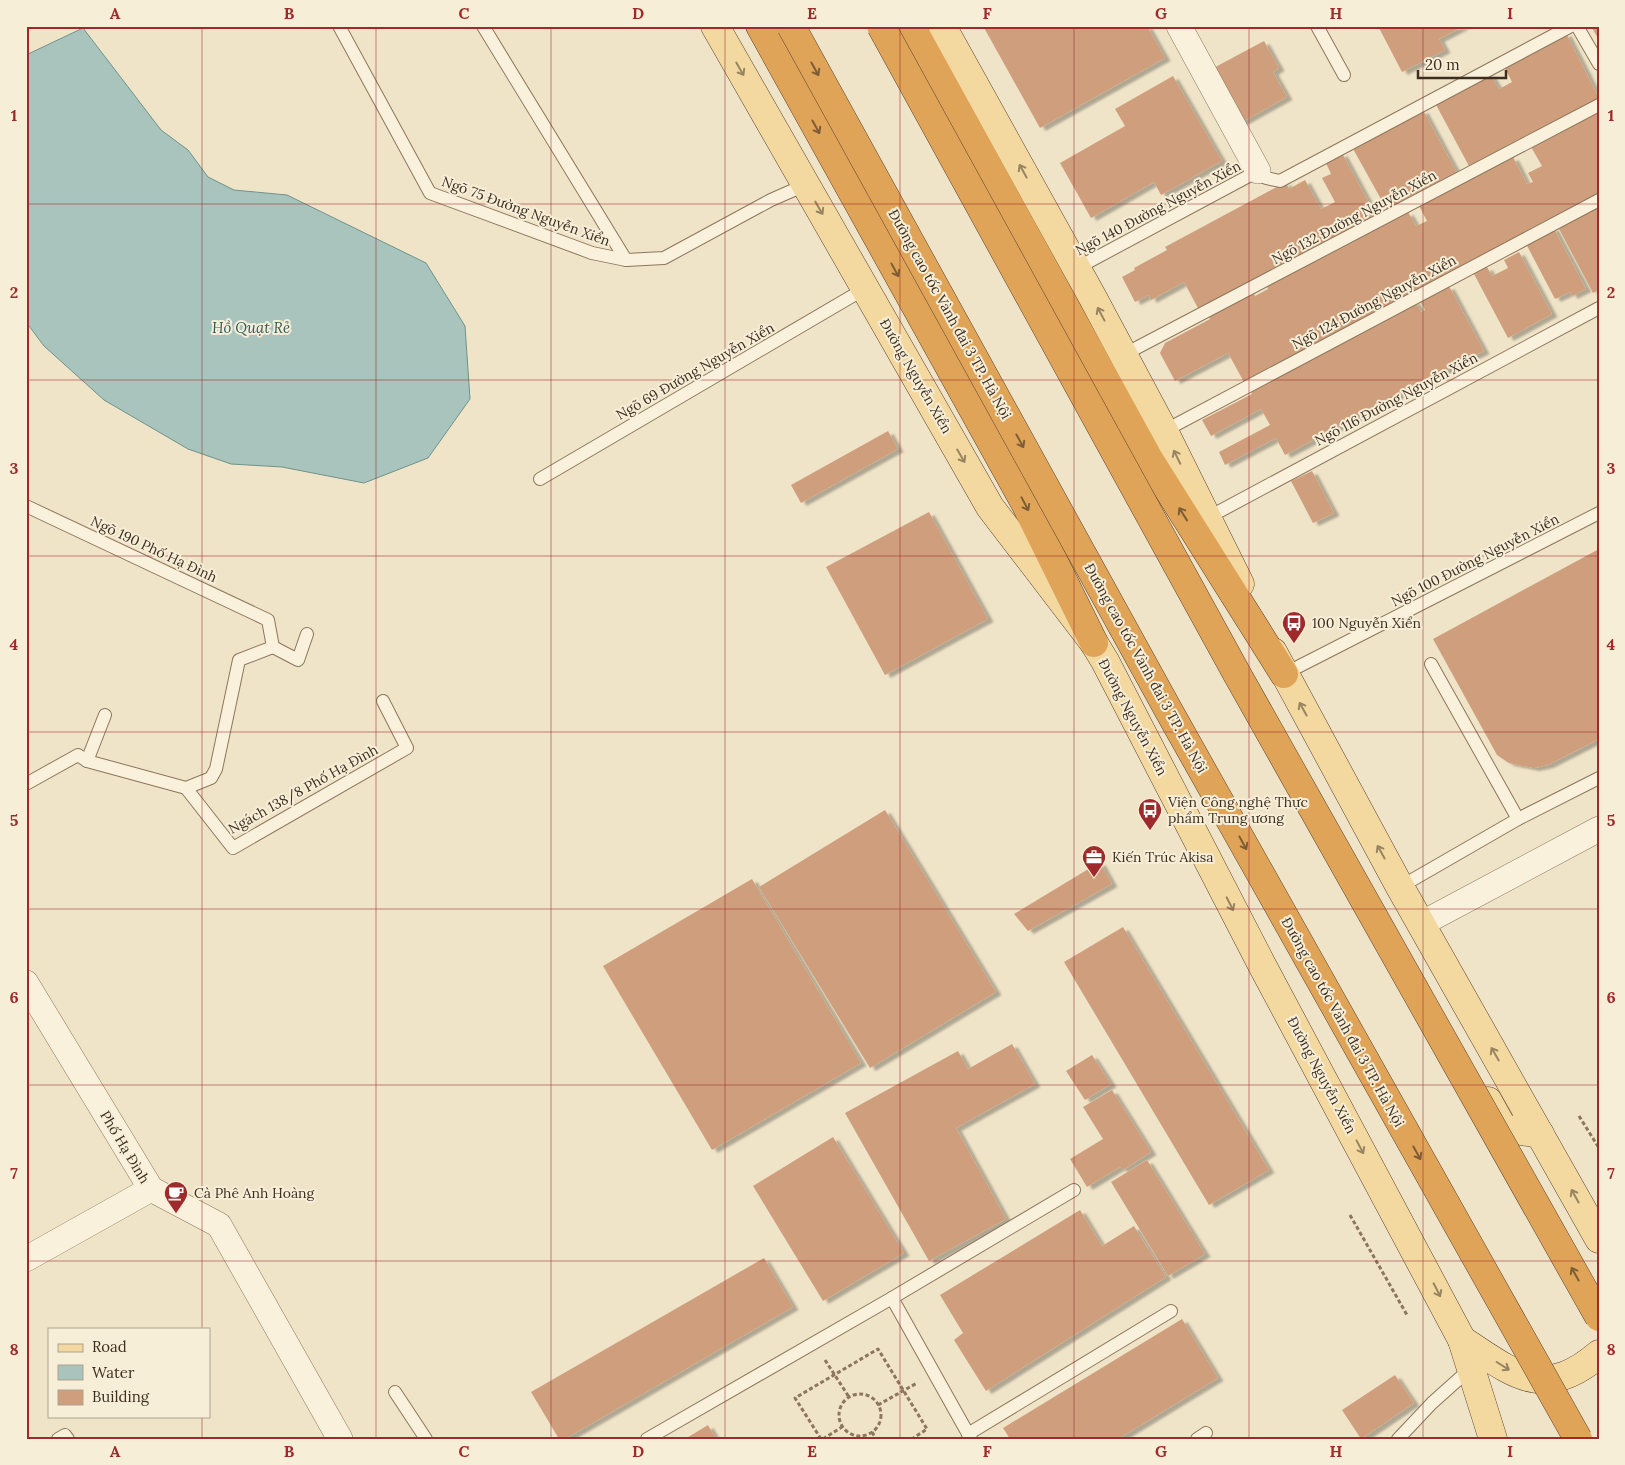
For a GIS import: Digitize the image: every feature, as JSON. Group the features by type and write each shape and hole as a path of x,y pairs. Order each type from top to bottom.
{"highway":[{"path":"760,26 1026,505 1094,643"},
{"name":"Đường cao tốc Vành đai 3 TP. Hà Nội","path":"792,26 1170,714 1578,1439"},
{"path":"881,26 1233,665 1599,1316"},
{"path":"911,26 1149,459 1284,674"}],"main road":[{"name":"Đường Nguyễn Xiển","path":"715,26 990,507 1094,643 1267,974 1462,1340 1493,1439"},
{"path":"896,26 1050,312 1503,1128 1540,1134"},
{"path":"942,26 1077,268 1164,431 1284,674 1400,887 1599,1239"},
{"path":"1462,1340 1516,1374 1534,1379 1552,1379 1570,1374 1599,1354"}],"street":[{"path":"1179,26 1258,171"},
{"path":"1421,924 1599,829"},
{"name":"Phố Hạ Đình","path":"26,983 151,1189 219,1224 340,1439"},
{"path":"26,1259 151,1189"}],"lane":[{"name":"Ngõ 75 Đường Nguyễn Xiển","path":"339,26 430,193 592,253 626,260 664,258 771,200 805,185"},
{"path":"483,26 626,260"},
{"path":"1317,26 1344,75"},
{"name":"Ngõ 140 Đường Nguyễn Xiển","path":"1077,268 1258,171 1266,178 1280,181 1571,26"},
{"path":"1577,26 1599,64"},
{"name":"Ngõ 132 Đường Nguyễn Xiển","path":"1123,355 1599,105"},
{"name":"Ngõ 124 Đường Nguyễn Xiển","path":"1164,431 1599,200"},
{"name":"Ngõ 69 Đường Nguyễn Xiển","path":"540,479 866,288"},
{"name":"Ngõ 116 Đường Nguyễn Xiển","path":"1207,518 1599,308"},
{"name":"Ngõ 190 Phố Hạ Đình","path":"26,506 268,620 273,647"},
{"name":"Ngõ 100 Đường Nguyễn Xiển","path":"1284,674 1599,513"},
{"path":"26,784 78,755 87,761 186,788 211,778 216,769 239,660 273,647 298,660 307,634"},
{"path":"1432,664 1518,819"},
{"name":"Ngách 138/8 Phố Hạ Đình","path":"186,788 233,848 407,748 383,701"},
{"path":"87,761 105,715"},
{"path":"1400,887 1518,819 1599,778"},
{"path":"647,1439 892,1298 1074,1190"},
{"path":"892,1298 970,1436 1171,1311"},
{"path":"1398,1439 1432,1403 1470,1369"},
{"path":"395,1392 426,1439"},
{"path":"58,1439 65,1435 68,1439"}],"path":[{"path":"1579,1116 1599,1148"},
{"path":"1350,1216 1407,1315"},
{"path":"814,1343 849,1397"},
{"path":"842,1427 822,1439 796,1398 878,1349 927,1429 912,1439"},
{"path":"878,1405 934,1372"},
{"path":"860,1394 867,1395 878,1405 881,1418 872,1432 856,1436 842,1427 839,1410 842,1403 849,1397 860,1394"},
{"path":"872,1432 876,1439"}],"water":[{"name":"Hồ Quạt Rẻ","path":"83,28 161,130 188,150 208,177 234,190 287,195 426,263 465,326 470,399 428,458 364,483 282,467 231,464 188,449 104,400 44,346 26,322 26,55"}],"building":[{"path":"983,26 1147,26 1165,58 1040,128"},
{"path":"1378,26 1464,26 1439,39 1445,50 1402,72"},
{"path":"1591,26 1599,26 1599,40 1596,35"},
{"path":"1566,33 1599,98 1469,166 1435,103 1490,74 1499,89 1512,82 1504,66"},
{"path":"1264,41 1279,68 1273,72 1287,97 1235,126 1206,72"},
{"path":"1173,76 1222,161 1161,195 1154,182 1091,218 1060,163 1125,126 1115,109"},
{"path":"1423,110 1457,173 1387,210 1352,147"},
{"path":"1599,111 1599,197 1245,384 1228,353 1175,381 1160,353 1165,343 1210,319 1209,317 1223,309 1254,293 1255,296 1268,289 1267,286 1408,212 1416,226 1427,221 1419,206 1513,157 1527,184 1533,182 1528,173 1542,166 1531,147"},
{"path":"1342,153 1376,216 1199,310 1184,282 1151,300 1149,295 1135,302 1122,277 1135,270 1134,268 1167,250 1165,247 1286,182 1289,189 1305,180 1321,209 1335,202 1322,178 1331,174 1325,161"},
{"path":"1599,203 1599,290 1593,293 1557,225"},
{"path":"1553,227 1586,289 1572,296 1570,292 1555,299 1525,242"},
{"path":"1519,252 1552,314 1508,338 1474,274 1487,267 1492,276 1508,268 1504,260"},
{"path":"1449,286 1484,351 1470,358 1467,354 1453,361 1456,365 1285,455 1276,438 1225,465 1219,452 1270,425 1261,409 1211,436 1202,420 1252,394 1249,387 1414,300 1421,312 1425,310 1420,301"},
{"path":"888,431 898,449 801,503 791,485"},
{"path":"1312,471 1334,513 1313,523 1291,481"},
{"path":"929,512 988,619 885,675 826,567"},
{"path":"1599,549 1599,739 1548,765 1534,768 1509,763 1497,755 1433,639"},
{"path":"885,810 996,992 870,1068 759,887"},
{"path":"1100,862 1112,884 1028,931 1014,914"},
{"path":"752,879 861,1063 712,1150 603,966"},
{"path":"1123,927 1269,1170 1209,1205 1064,962"},
{"path":"1012,1044 1035,1084 956,1128 1006,1219 929,1261 845,1113 958,1051 968,1069"},
{"path":"1092,1055 1111,1084 1085,1100 1066,1071"},
{"path":"1112,1090 1151,1152 1123,1170 1120,1167 1087,1187 1070,1159 1103,1139 1083,1107"},
{"path":"833,1137 904,1253 823,1301 753,1186"},
{"path":"1147,1160 1205,1254 1168,1276 1111,1182"},
{"path":"1080,1210 1102,1246 1134,1226 1166,1277 986,1391 954,1340 963,1333 940,1295"},
{"path":"764,1258 793,1307 565,1439 559,1439 531,1392"},
{"path":"1182,1319 1218,1378 1118,1439 1010,1439 1003,1428"},
{"path":"1395,1375 1414,1403 1361,1439 1342,1410"},
{"path":"708,1425 716,1439 685,1439"}],"place":[{"name":"100 Nguyễn Xiển","path":"1294,644"},
{"name":"Viện Công nghệ Thực phẩm Trung ương","path":"1150,831"},
{"name":"Kiến Trúc Akisa","path":"1094,878"},
{"name":"Cà Phê Anh Hoàng","path":"176,1214"}]}
